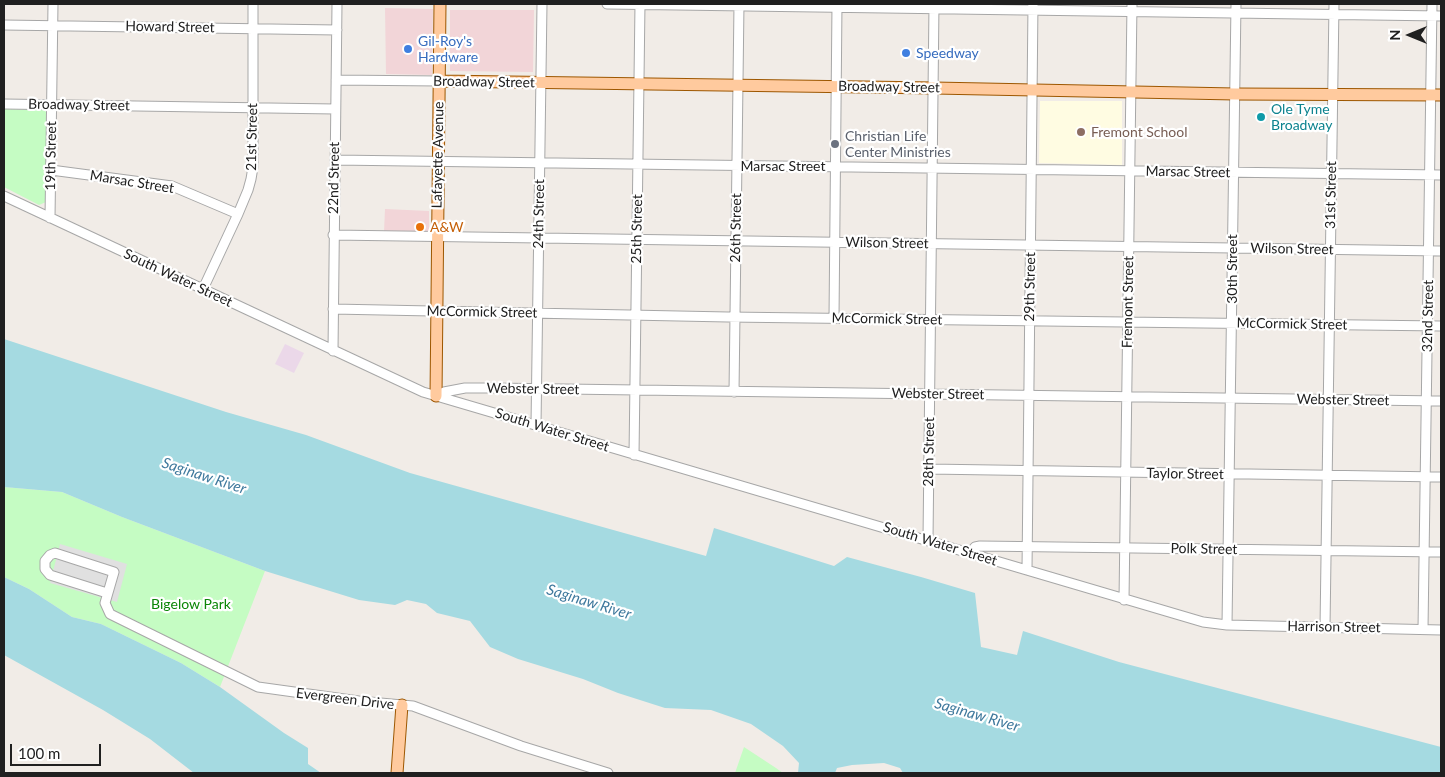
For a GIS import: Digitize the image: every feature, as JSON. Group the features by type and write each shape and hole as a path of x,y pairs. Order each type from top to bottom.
{"main road":[{"name":"Lafayette Avenue","path":"436,396 440,4"},
{"name":"Broadway Street","path":"439,81 1235,94 1436,95"},
{"path":"397,768 402,705"}],"street":[{"name":"19th Street","path":"50,218 53,4"},
{"name":"21st Street","path":"202,289 238,214 251,179 253,167 253,4"},
{"name":"22nd Street","path":"333,351 337,4"},
{"name":"24th Street","path":"536,425 542,4"},
{"path":"607,4 1132,7 1236,9 1334,15 1436,16"},
{"name":"25th Street","path":"634,455 640,4"},
{"name":"31st Street","path":"1325,627 1334,4"},
{"name":"32nd Street","path":"1424,629 1429,175 1436,95 1436,16 1432,4"},
{"name":"26th Street","path":"734,392 739,5"},
{"path":"834,318 837,6"},
{"name":"28th Street","path":"928,540 934,6"},
{"name":"29th Street","path":"1027,570 1033,7"},
{"name":"Fremont Street","path":"1124,600 1132,7"},
{"name":"30th Street","path":"1227,624 1236,9"},
{"name":"Howard Street","path":"4,25 337,30"},
{"name":"Broadway Street","path":"336,80 439,81"},
{"name":"Broadway Street","path":"4,104 335,109"},
{"name":"Marsac Street","path":"335,160 1441,175"},
{"name":"Marsac Street","path":"51,170 172,186 238,214"},
{"name":"South Water Street","path":"4,196 423,392 928,540 1124,600"},
{"name":"Wilson Street","path":"333,235 1441,251"},
{"name":"McCormick Street","path":"334,309 735,317 1441,326"},
{"name":"Webster Street","path":"436,396 444,392 465,388 1441,401"},
{"name":"Taylor Street","path":"929,469 1441,477"},
{"name":"Polk Street","path":"970,553 975,547 980,546 1441,552"},
{"name":"Evergreen Drive","path":"107,594 50,575 45,569 45,561 50,555 55,553 114,572 105,603 110,614 258,687 413,706 521,746 608,773"},
{"name":"Harrison Street","path":"1124,600 1203,622 1441,630"}],"shaded area":[{"path":"385,8 433,9 432,75 386,74"},
{"path":"450,10 534,10 533,72 450,71"},
{"name":"Fremont School","path":"1040,101 1122,101 1122,165 1039,163"},
{"path":"385,209 429,211 429,233 384,232"},
{"path":"285,344 304,353 294,373 275,364"},
{"path":"60,544 127,564 117,602 50,583"}],"green space":[{"path":"4,109 45,110 47,113 46,202 39,205 4,187"},
{"name":"Bigelow Park","path":"4,487 62,492 122,517 265,571 220,687 181,663 101,624 72,617 29,589 4,577"},
{"path":"744,747 776,768 783,773 735,773"}],"water":[{"name":"Saginaw River","path":"4,339 226,412 306,435 410,473 706,556 714,528 834,566 847,557 975,593 981,647 1017,655 1023,631 1119,662 1441,747 1441,773 903,773 900,768 884,763 837,768 835,773 798,773 799,763 783,746 751,724 711,710 665,708 618,693 583,679 518,659 490,647 470,621 437,613 426,604 407,600 395,605 359,600 265,571 122,517 62,492 4,487"},
{"path":"4,577 29,589 72,617 101,624 181,663 220,687 308,748 308,764 321,773 194,773 150,739 103,710 4,655"}],"place":[{"name":"Gil-Roy's Hardware","path":"408,49"},
{"name":"Speedway","path":"906,53"},
{"name":"Ole Tyme Broadway","path":"1261,117"},
{"name":"Fremont School","path":"1081,132"},
{"name":"Christian Life Center Ministries","path":"835,144"},
{"name":"A&W","path":"420,227"}]}
